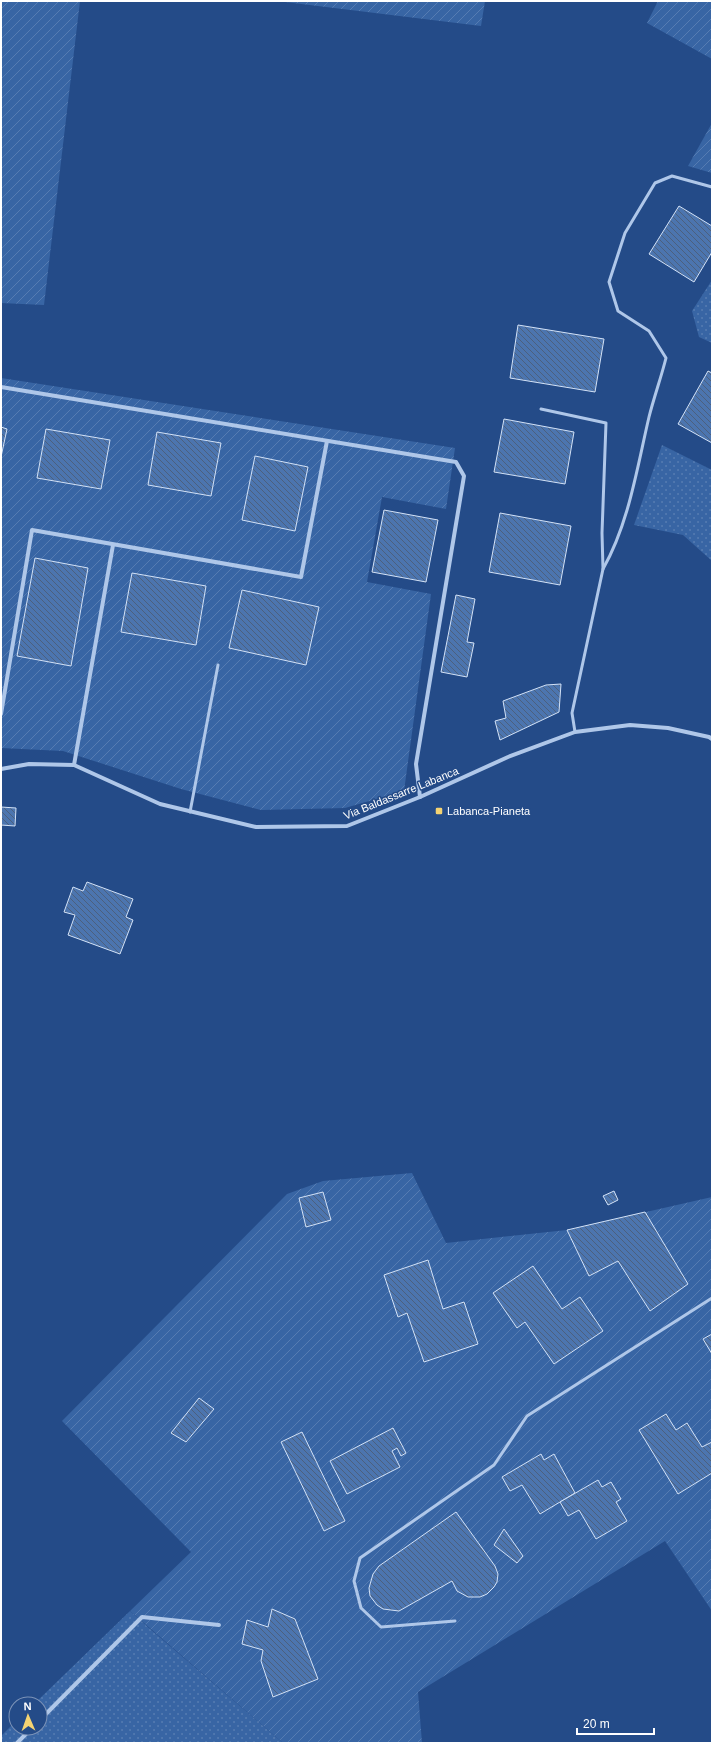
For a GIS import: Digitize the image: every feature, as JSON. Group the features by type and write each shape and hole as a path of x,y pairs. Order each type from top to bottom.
{"street":[{"path":"1,387 456,462 464,476 416,764 420,797"},
{"path":"1,714 32,530 301,577 328,440"},
{"path":"74,765 113,545"},
{"name":"Via Baldassarre Labanca","path":"1,769 29,764 74,765 160,804 256,827 347,826 420,797 508,757 575,732 630,725 668,728 709,737 712,739"},
{"path":"48,1712 142,1617 219,1626"}],"lane":[{"path":"603,569 615,548 633,491 650,415 666,358 649,331 618,311 609,282 625,233 655,183 672,176 712,187"},
{"path":"541,409 606,423 602,533 603,569 572,713 575,732"},
{"path":"190,812 218,665"},
{"path":"455,1622 381,1628 361,1608 354,1581 360,1558 494,1465 527,1416 712,1298"}],"shaded area":[{"path":"1,1 80,1 44,305 1,303"},
{"path":"277,1 485,1 481,26"},
{"path":"658,1 712,1 712,59 647,23"},
{"path":"712,123 712,173 688,166"},
{"path":"712,280 712,343 699,337 692,311"},
{"path":"1,378 455,448 446,509 382,497 367,582 431,594 404,791 345,808 261,810 181,789 63,751 1,748"},
{"path":"662,445 712,470 712,561 683,535 634,525"},
{"path":"412,1173 446,1243 567,1230 712,1197 712,1611 665,1541 418,1692 422,1743 283,1743 130,1611 191,1552 62,1421 287,1194 323,1181"},
{"path":"130,1611 283,1743 1,1743 1,1736 8,1729 8,1736 48,1736 48,1696 42,1696"}],"building":[{"path":"679,206 712,226 712,252 694,282 649,254"},
{"path":"518,325 604,339 595,392 510,378"},
{"path":"708,371 712,373 712,443 678,424"},
{"path":"504,419 574,432 565,484 494,472"},
{"path":"1,427 7,429 1,457"},
{"path":"46,429 110,440 101,489 37,478"},
{"path":"157,432 221,443 211,496 148,485"},
{"path":"255,456 308,467 295,531 242,520"},
{"path":"384,510 438,520 426,582 372,572"},
{"path":"500,513 571,526 560,585 489,572"},
{"path":"35,558 88,568 71,666 17,656"},
{"path":"132,573 206,586 196,645 121,632"},
{"path":"242,590 319,607 306,665 229,648"},
{"path":"456,595 475,599 467,642 474,643 467,677 441,672"},
{"path":"561,684 559,712 500,740 495,721 506,718 503,701 546,685"},
{"path":"1,807 16,808 15,826 1,825"},
{"path":"87,882 133,899 126,917 133,920 120,954 68,935 75,915 64,912 73,887 83,891"},
{"path":"614,1191 618,1200 608,1205 603,1196"},
{"path":"323,1192 331,1220 306,1227 299,1198"},
{"path":"645,1212 688,1284 650,1311 618,1261 589,1276 567,1230"},
{"path":"428,1260 443,1309 464,1302 478,1344 424,1362 407,1313 398,1317 384,1275"},
{"path":"533,1266 562,1309 580,1297 603,1331 554,1364 525,1322 517,1328 493,1293"},
{"path":"712,1334 712,1354 703,1339"},
{"path":"199,1398 214,1409 186,1442 171,1433"},
{"path":"666,1414 676,1430 687,1423 702,1447 712,1442 712,1473 678,1494 639,1430"},
{"path":"393,1428 406,1453 401,1456 397,1448 392,1451 400,1467 347,1494 330,1461"},
{"path":"302,1432 345,1521 324,1531 281,1442"},
{"path":"541,1454 544,1460 554,1454 575,1493 540,1514 522,1485 510,1491 502,1477"},
{"path":"598,1480 602,1487 611,1482 621,1499 616,1502 627,1521 596,1539 579,1510 568,1516 560,1502"},
{"path":"456,1512 495,1566 498,1574 497,1582 494,1587 487,1594 480,1597 468,1597 457,1591 452,1581 399,1611 383,1609 377,1605 370,1596 369,1588 373,1574 379,1566"},
{"path":"504,1529 523,1556 517,1563 494,1545"},
{"path":"272,1609 295,1619 318,1679 273,1697 261,1661 263,1650 242,1644 247,1620 268,1627"}],"place":[{"name":"Labanca-Pianeta","path":"439,811"}]}
